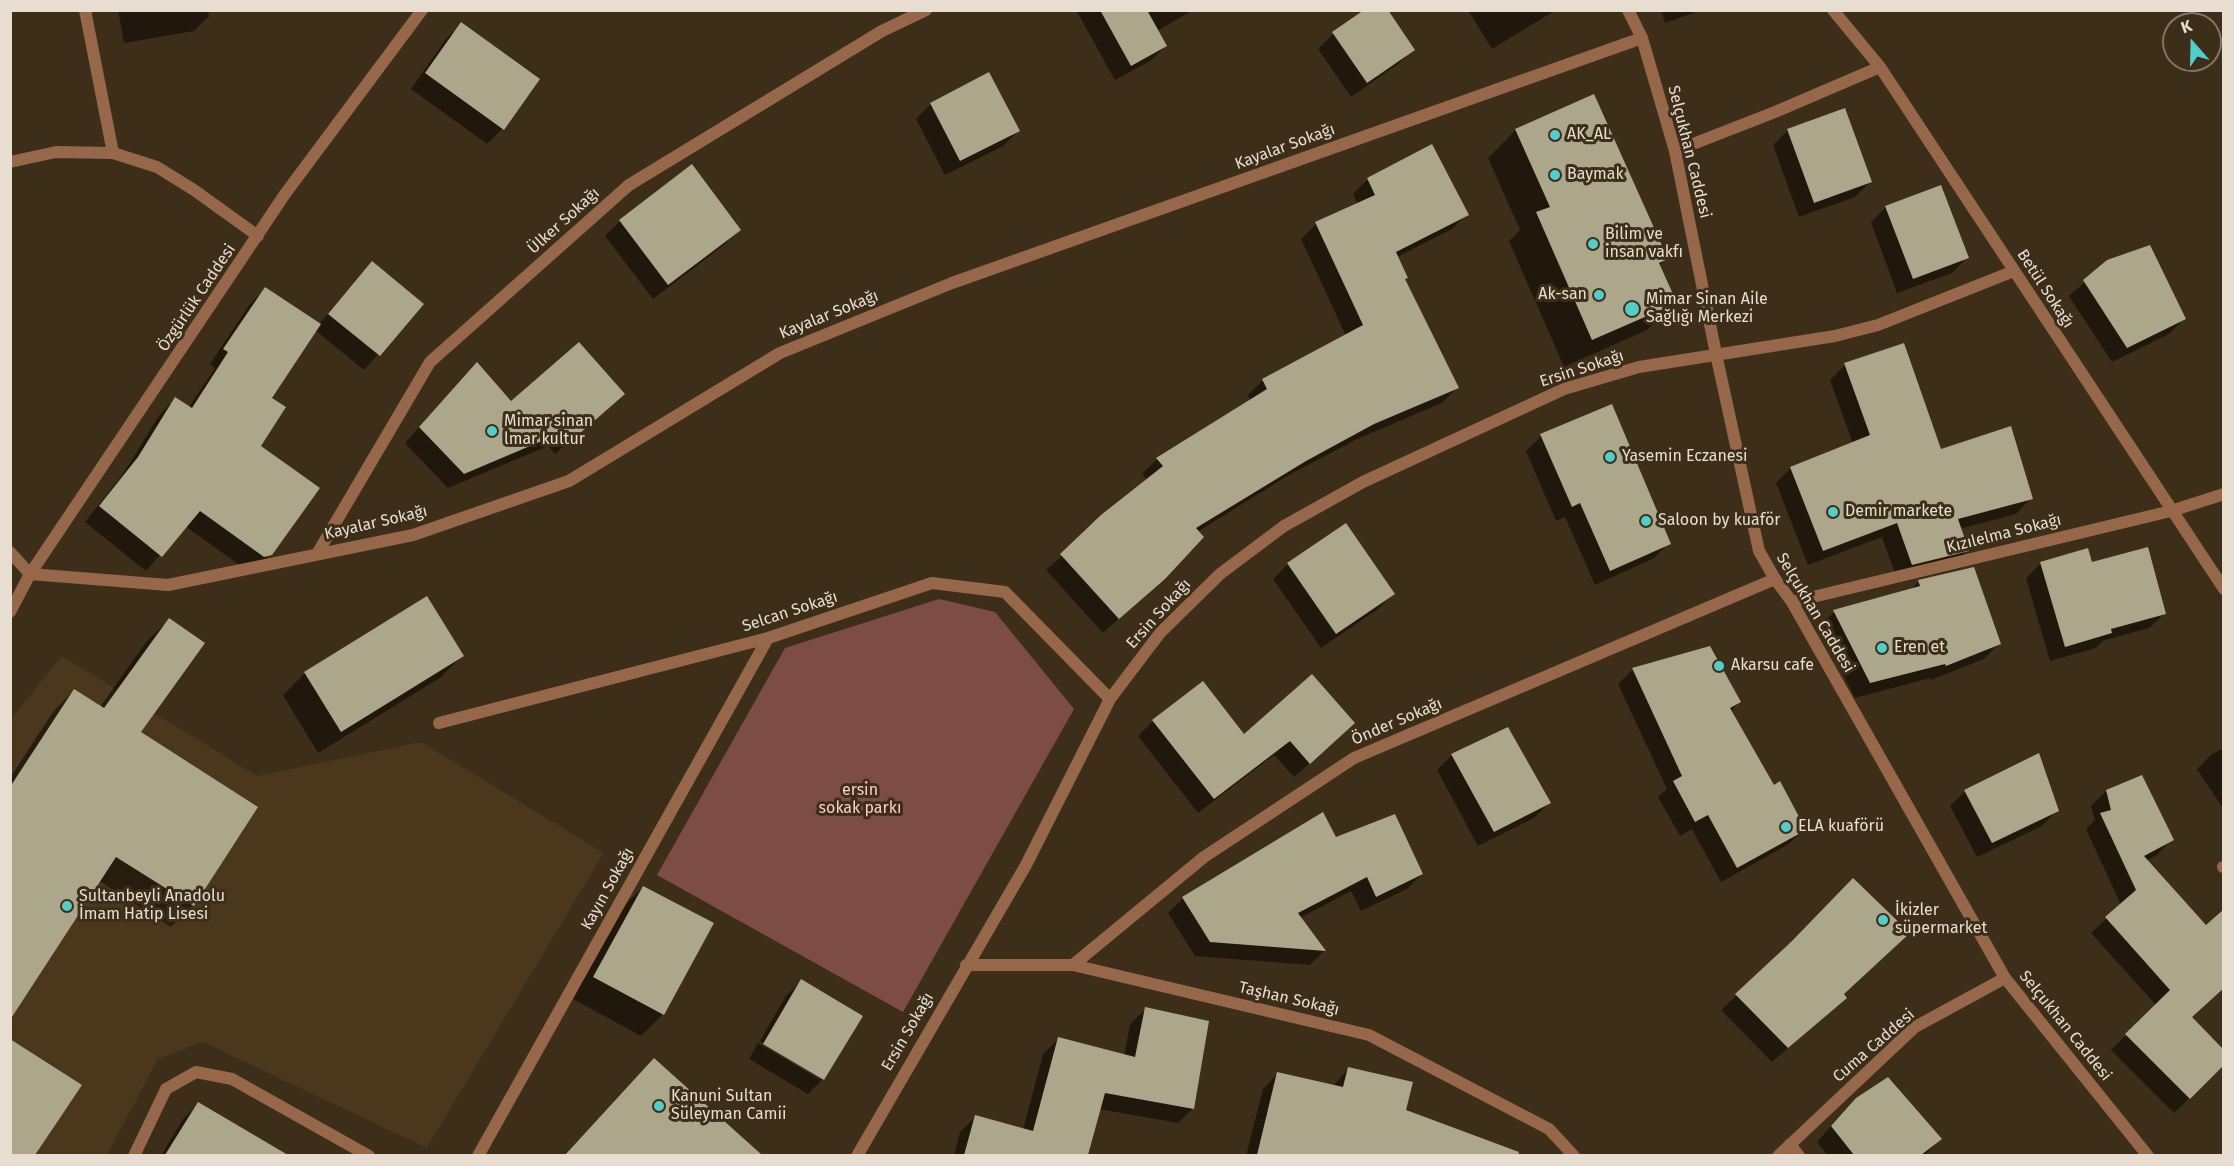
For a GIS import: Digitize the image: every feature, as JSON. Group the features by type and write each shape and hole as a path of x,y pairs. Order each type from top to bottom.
{"street":[{"path":"86,10 113,153"},
{"name":"Özgürlük Caddesi","path":"10,612 30,574 285,194 422,10"},
{"name":"Ülker Sokağı","path":"317,554 430,362 438,354 628,185 882,31 926,10"},
{"name":"Selçukhan Caddesi","path":"1628,10 1642,38 1675,151 1759,551 1792,602 2005,978 2148,1155"},
{"name":"Betül Sokağı","path":"1833,10 1880,67 2223,589"},
{"name":"Kayalar Sokağı","path":"30,574 168,585 413,535 569,481 780,353 952,284 1642,38"},
{"path":"1675,151 1880,67"},
{"path":"10,162 56,152 113,153 157,167 194,190 258,236"},
{"name":"Ersin Sokağı","path":"857,1155 1026,865 1110,699 1169,624 1220,574 1284,526 1363,482 1564,389 1639,367 1835,336 1878,325 2014,271"},
{"name":"Kızılelma Sokağı","path":"1792,602 2171,511 2223,494"},
{"path":"10,552 30,574"},
{"name":"Önder Sokağı","path":"1072,965 1204,857 1354,758 1775,579"},
{"name":"Selcan Sokağı","path":"439,723 768,638 932,583 1005,592 1110,699"},
{"name":"Kayın Sokağı","path":"478,1155 768,638"},
{"name":"Taşhan Sokağı","path":"966,965 1072,965 1369,1035 1549,1129 1574,1155"},
{"name":"Cuma Caddesi","path":"1778,1155 1915,1027 2005,978"},
{"path":"134,1155 165,1089 196,1072 232,1079 369,1155"},
{"path":"1790,1144 1799,1155"}],"shaded area":[{"path":"62,656 257,776 421,742 604,853 427,1148 203,1042 158,1059 107,1155 11,1156 11,719"}],"green space":[{"name":"ersin sokak parkı","path":"939,599 995,612 1074,709 903,1012 657,875 785,648"}],"building":[{"path":"1100,10 1147,10 1167,46 1131,66"},
{"path":"1364,10 1388,10 1415,50 1367,83 1332,32"},
{"path":"461,22 540,79 504,130 425,73"},
{"path":"989,72 1020,131 960,161 930,103"},
{"path":"1594,94 1668,259 1659,263 1677,303 1592,340 1536,212 1550,207 1515,129"},
{"path":"1845,108 1872,182 1814,203 1787,129"},
{"path":"1432,144 1469,215 1396,252 1408,278 1405,279 1459,388 1374,424 1306,461 1196,528 1204,537 1165,579 1119,619 1060,554 1101,515 1163,466 1156,458 1267,389 1262,379 1363,325 1315,222 1375,195 1367,178"},
{"path":"692,164 741,230 668,285 619,220"},
{"path":"1941,185 1969,258 1913,279 1885,206"},
{"path":"2150,245 2186,319 2127,348 2083,280 2107,260"},
{"path":"372,261 424,304 380,356 328,314"},
{"path":"265,287 321,324 272,398 286,407 261,446 320,488 272,555 264,557 200,511 162,557 99,506 138,457 175,397 192,408 228,352 223,349"},
{"path":"579,342 625,394 571,441 563,432 464,474 419,427 477,362 511,401"},
{"path":"1904,343 1941,449 2011,426 2033,499 1958,519 1969,551 1912,565 1897,523 1823,551 1790,467 1870,435 1844,363"},
{"path":"1612,404 1671,544 1610,571 1580,503 1572,507 1540,434"},
{"path":"1346,523 1395,594 1336,634 1287,563"},
{"path":"2148,547 2166,614 2111,629 2112,633 2065,647 2040,562 2088,548 2092,562"},
{"path":"1974,567 2001,644 1946,666 1945,664 1870,683 1833,610 1920,586 1918,580"},
{"path":"427,596 464,656 341,732 304,672"},
{"path":"169,618 205,643 141,732 258,807 194,906 116,857 10,1020 10,787 74,689 104,708"},
{"path":"1710,646 1741,702 1730,708 1774,785 1780,781 1806,830 1737,868 1708,815 1695,822 1673,781 1682,776 1632,668"},
{"path":"1312,674 1355,723 1310,764 1290,741 1214,799 1152,720 1203,681 1244,734"},
{"path":"1508,727 1551,803 1494,832 1451,754"},
{"path":"2039,753 2059,811 1992,843 1964,790"},
{"path":"2142,775 2174,840 2144,856 2206,925 2223,910 2223,989 2192,1017 2223,1049 2223,1066 2190,1099 2125,1034 2170,990 2105,917 2136,890 2100,813 2111,810 2106,790"},
{"path":"1323,812 1336,837 1395,814 1423,874 1376,897 1367,877 1298,913 1326,951 1210,942 1182,897"},
{"path":"1853,878 1910,933 1844,994 1847,998 1788,1048 1735,994 1791,942"},
{"path":"643,886 714,923 664,1015 593,977"},
{"path":"801,979 863,1016 824,1080 763,1044"},
{"path":"1145,1007 1209,1021 1194,1109 1105,1093 1088,1155 964,1155 975,1115 1033,1131 1058,1037 1135,1057"},
{"path":"10,1039 82,1085 35,1155 10,1155"},
{"name":"Kanuni Sultan Süleyman Camii","path":"654,1058 762,1155 565,1155"},
{"path":"1348,1067 1413,1082 1406,1110 1519,1152 1518,1155 1257,1155 1277,1072 1343,1087"},
{"path":"1888,1077 1942,1139 1921,1155 1854,1155 1831,1126 1856,1098"},
{"path":"198,1102 288,1155 165,1155"}],"place":[{"name":"AK_AL","path":"1555,135"},
{"name":"Baymak","path":"1555,175"},
{"name":"Bilim ve insan vakfı","path":"1593,244"},
{"name":"Ak-san","path":"1599,295"},
{"name":"Mimar Sinan Aile Sağlığı Merkezi","path":"1632,309"},
{"name":"Mimar sinan lmar kultur","path":"492,431"},
{"name":"Yasemin Eczanesi","path":"1610,457"},
{"name":"Demir markete","path":"1833,512"},
{"name":"Saloon by kuaför","path":"1646,521"},
{"name":"Eren et","path":"1882,648"},
{"name":"Akarsu cafe","path":"1719,666"},
{"name":"ELA kuaförü","path":"1786,827"},
{"name":"Sultanbeyli Anadolu İmam Hatip Lisesi","path":"67,906"},
{"name":"İkizler süpermarket","path":"1883,920"},
{"name":"Kanuni Sultan Süleyman Camii","path":"659,1106"}]}
